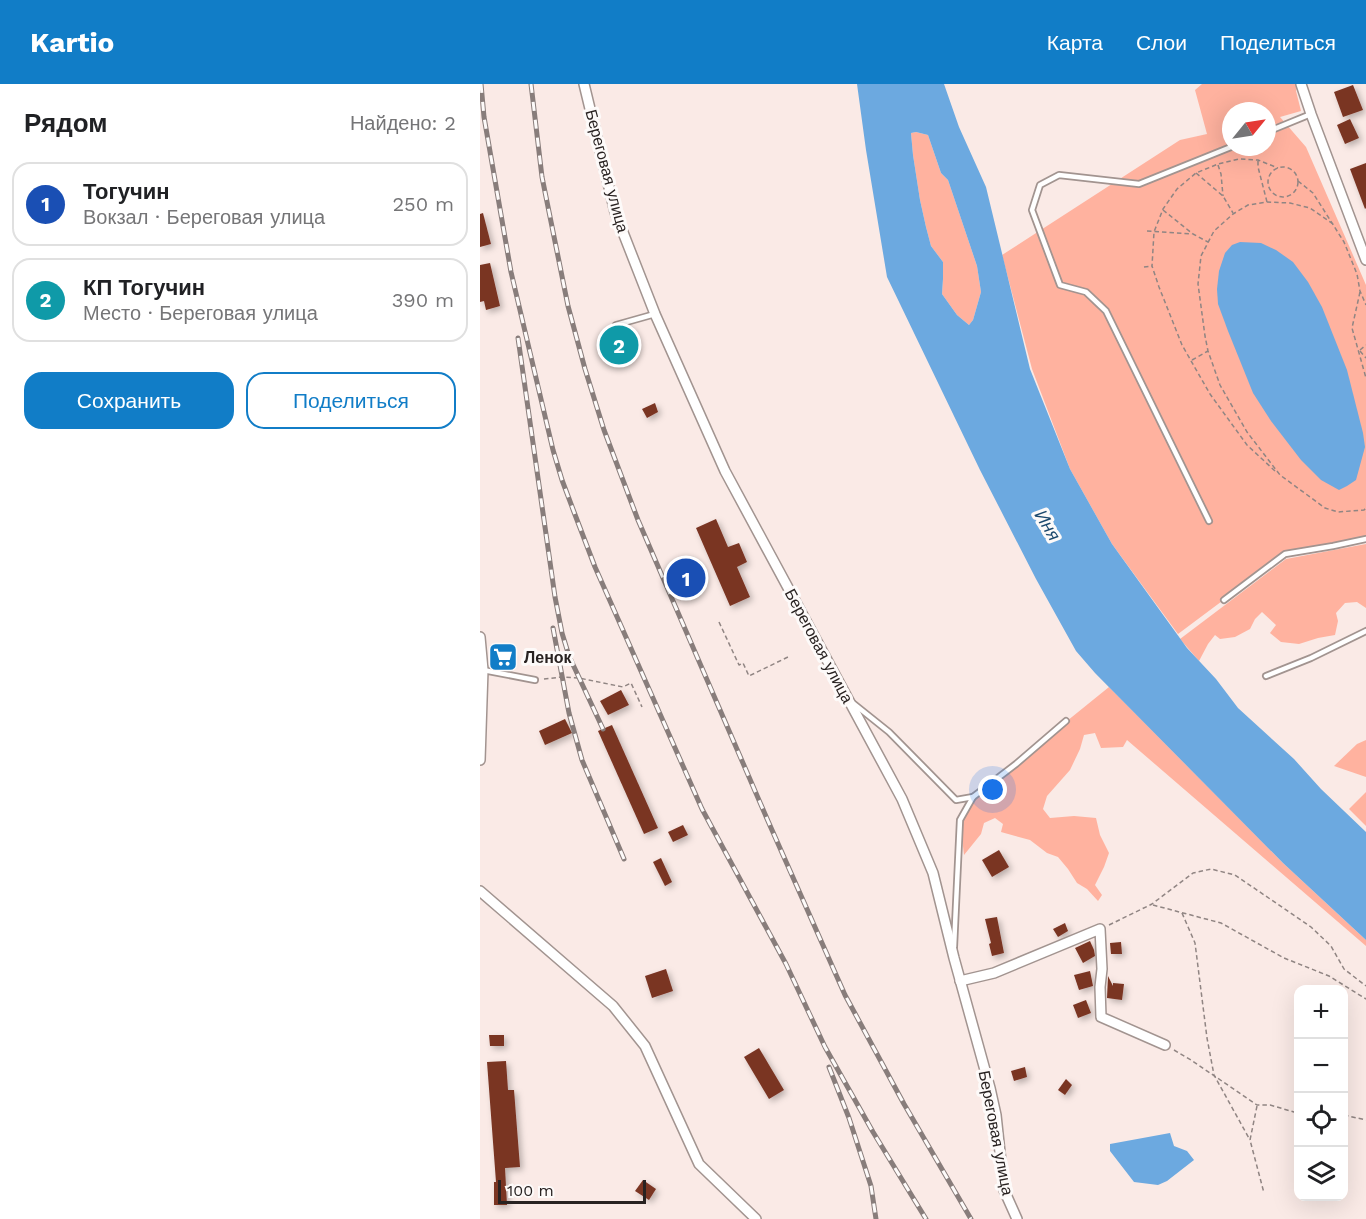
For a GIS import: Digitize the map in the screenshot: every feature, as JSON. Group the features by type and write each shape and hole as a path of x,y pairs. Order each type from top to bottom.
{"street":[{"name":"Береговая улица","path":"584,84 615,212 655,314 725,471 902,799 933,873 990,1088 996,1115 1004,1190 1017,1219"},
{"path":"1301,84 1366,260"},
{"path":"480,637 483,670 480,760"},
{"path":"480,891 613,1006 645,1046 699,1164 756,1219"},
{"path":"960,981 994,973 1100,929 1101,1017 1165,1045"}],"lane":[{"path":"1276,128 1311,114"},
{"path":"1209,521 1106,311 1086,292 1060,285 1032,210 1040,185 1059,175 1139,184 1222,151"},
{"path":"616,325 655,314"},
{"path":"1224,600 1285,554 1366,539"},
{"path":"1266,676 1311,658 1366,631"},
{"path":"483,670 535,680"},
{"path":"847,698 889,732 956,800 973,797"},
{"path":"954,958 960,820 973,797 1066,721"}],"path":[{"path":"1278,168 1270,174 1268,184 1270,189 1277,196 1292,195 1298,186 1295,173 1292,170 1278,168 1258,160 1239,159 1196,173 1177,189 1163,209 1154,232 1152,266 1182,345 1210,394 1247,445 1280,475 1325,508 1338,512 1366,508"},
{"path":"1258,160 1268,202"},
{"path":"1218,164 1223,196"},
{"path":"1196,173 1223,196 1233,214"},
{"path":"1298,181 1313,193 1344,242 1366,305"},
{"path":"1280,475 1247,432 1220,385 1205,336 1198,284 1201,256 1214,231 1233,214 1248,205 1290,202 1310,208 1333,224"},
{"path":"1163,209 1193,234 1208,242"},
{"path":"1146,231 1193,234"},
{"path":"1144,267 1152,266"},
{"path":"1360,291 1352,328 1366,378"},
{"path":"1359,350 1366,345"},
{"path":"1359,350 1366,358"},
{"path":"1191,360 1208,351"},
{"path":"719,622 739,665 743,663 750,676 790,657"},
{"path":"535,680 579,678 623,687 631,682 642,707"},
{"path":"1100,929 1152,904 1193,873 1211,869 1235,875 1311,927 1331,946 1344,969 1366,986"},
{"path":"1152,904 1221,923 1284,958 1329,976 1366,999"},
{"path":"1182,913 1195,943 1214,1075 1250,1140 1264,1193"},
{"path":"1165,1045 1257,1105 1270,1105 1294,1113"},
{"path":"1250,1140 1257,1105"},
{"path":"1348,1117 1366,1120"}],"shaded area":[{"path":"1202,84 1298,84 1296,91 1301,111 1280,117 1306,147 1366,285 1366,541 1285,554 1178,634 1112,544 1070,469 1032,369 1002,255 1180,140 1207,134 1195,90"},
{"path":"911,133 928,135 941,173 948,180 977,266 981,292 973,320 969,325 957,315 942,294 943,262 931,246 920,200"},
{"path":"1366,544 1366,608 1357,602 1345,603 1336,613 1338,621 1335,635 1299,644 1281,642 1270,633 1276,625 1262,612 1250,629 1235,637 1220,639 1215,635 1199,661 1180,639 1286,559"},
{"path":"1109,687 1283,863 1366,940 1366,946 1127,740 1123,747 1101,748 1095,733 1084,735 1070,770 1047,796 1043,809 1050,818 1074,816 1096,818 1100,835 1109,853 1095,885 1102,895 1098,901 1087,889 1077,883 1058,857 1047,853 1030,840 1001,832 1003,824 995,818 984,823 981,834 964,855 960,820 973,797"},
{"path":"1366,740 1366,777 1334,766 1357,744"},
{"path":"1366,792 1366,826 1349,809"}],"water":[{"name":"Иня","path":"857,84 944,84 959,127 986,187 1030,369 1070,469 1112,544 1187,648 1216,679 1238,708 1294,759 1321,789 1366,832 1366,940 1283,863 1076,651 980,470 887,277","holes":["911,133 928,135 941,173 948,180 977,266 981,292 973,320 969,325 957,315 942,294 943,262 931,246 920,200"]},
{"path":"1240,242 1261,243 1293,262 1322,307 1347,370 1365,447 1356,480 1339,490 1321,480 1301,460 1271,421 1253,393 1228,331 1218,304 1219,271 1225,253 1232,245"},
{"path":"1170,1133 1174,1146 1187,1151 1194,1160 1167,1181 1158,1185 1134,1182 1110,1151 1110,1144"}],"building":[{"path":"1353,85 1363,110 1343,117 1334,92"},
{"path":"1350,119 1359,138 1345,144 1337,125"},
{"path":"1366,163 1366,208 1365,209 1350,169"},
{"path":"483,213 491,244 480,247 480,214"},
{"path":"490,263 500,306 486,310 484,301 480,302 480,265"},
{"path":"625,334 630,350 614,356 609,340"},
{"path":"655,403 658,412 647,418 642,409"},
{"path":"716,519 728,547 739,543 747,562 737,567 750,597 730,606 696,528"},
{"name":"Ленок","path":"496,652 511,654 510,662 495,660"},
{"path":"621,690 629,705 608,715 600,701"},
{"path":"565,719 572,733 545,745 539,731"},
{"path":"612,725 658,828 644,834 598,731"},
{"path":"683,825 688,835 673,842 668,832"},
{"path":"999,850 1009,867 992,877 982,860"},
{"path":"661,858 672,882 665,886 653,862"},
{"path":"997,917 1004,953 992,956 985,919"},
{"path":"1065,923 1068,931 1058,937 1053,929"},
{"path":"1090,941 1095,956 1083,963 1075,948"},
{"path":"1121,942 1122,954 1111,954 1110,943"},
{"path":"666,969 673,991 652,998 645,976"},
{"path":"1090,971 1093,986 1079,990 1074,975"},
{"path":"1108,976 1113,986 1113,983 1124,984 1122,1000 1107,998"},
{"path":"1086,1000 1091,1013 1078,1018 1073,1005"},
{"path":"489,1035 504,1035 504,1046 490,1046"},
{"path":"759,1048 784,1090 769,1099 744,1057"},
{"path":"506,1061 508,1090 514,1090 520,1167 505,1168 507,1205 494,1205 494,1182 496,1182 487,1062"},
{"path":"1025,1067 1027,1077 1014,1081 1011,1071"},
{"path":"1066,1079 1072,1085 1065,1095 1058,1090"},
{"path":"643,1180 656,1189 649,1200 635,1191"}],"railway":[{"path":"481,84 484,117 511,272 553,450 595,567 702,809 786,964 825,1047 926,1219"},
{"path":"531,84 542,177 568,306 604,430 638,520 845,995 904,1104 971,1219"},
{"path":"518,338 562,633 569,656 603,729"},
{"path":"553,628 569,713 582,760 624,859"},
{"path":"829,1067 849,1118 871,1186 876,1219"}],"place":[{"name":"КП Тогучин","path":"619,345"},
{"name":"Тогучин","path":"686,578"},
{"name":"Ленок","path":"503,657"}]}
